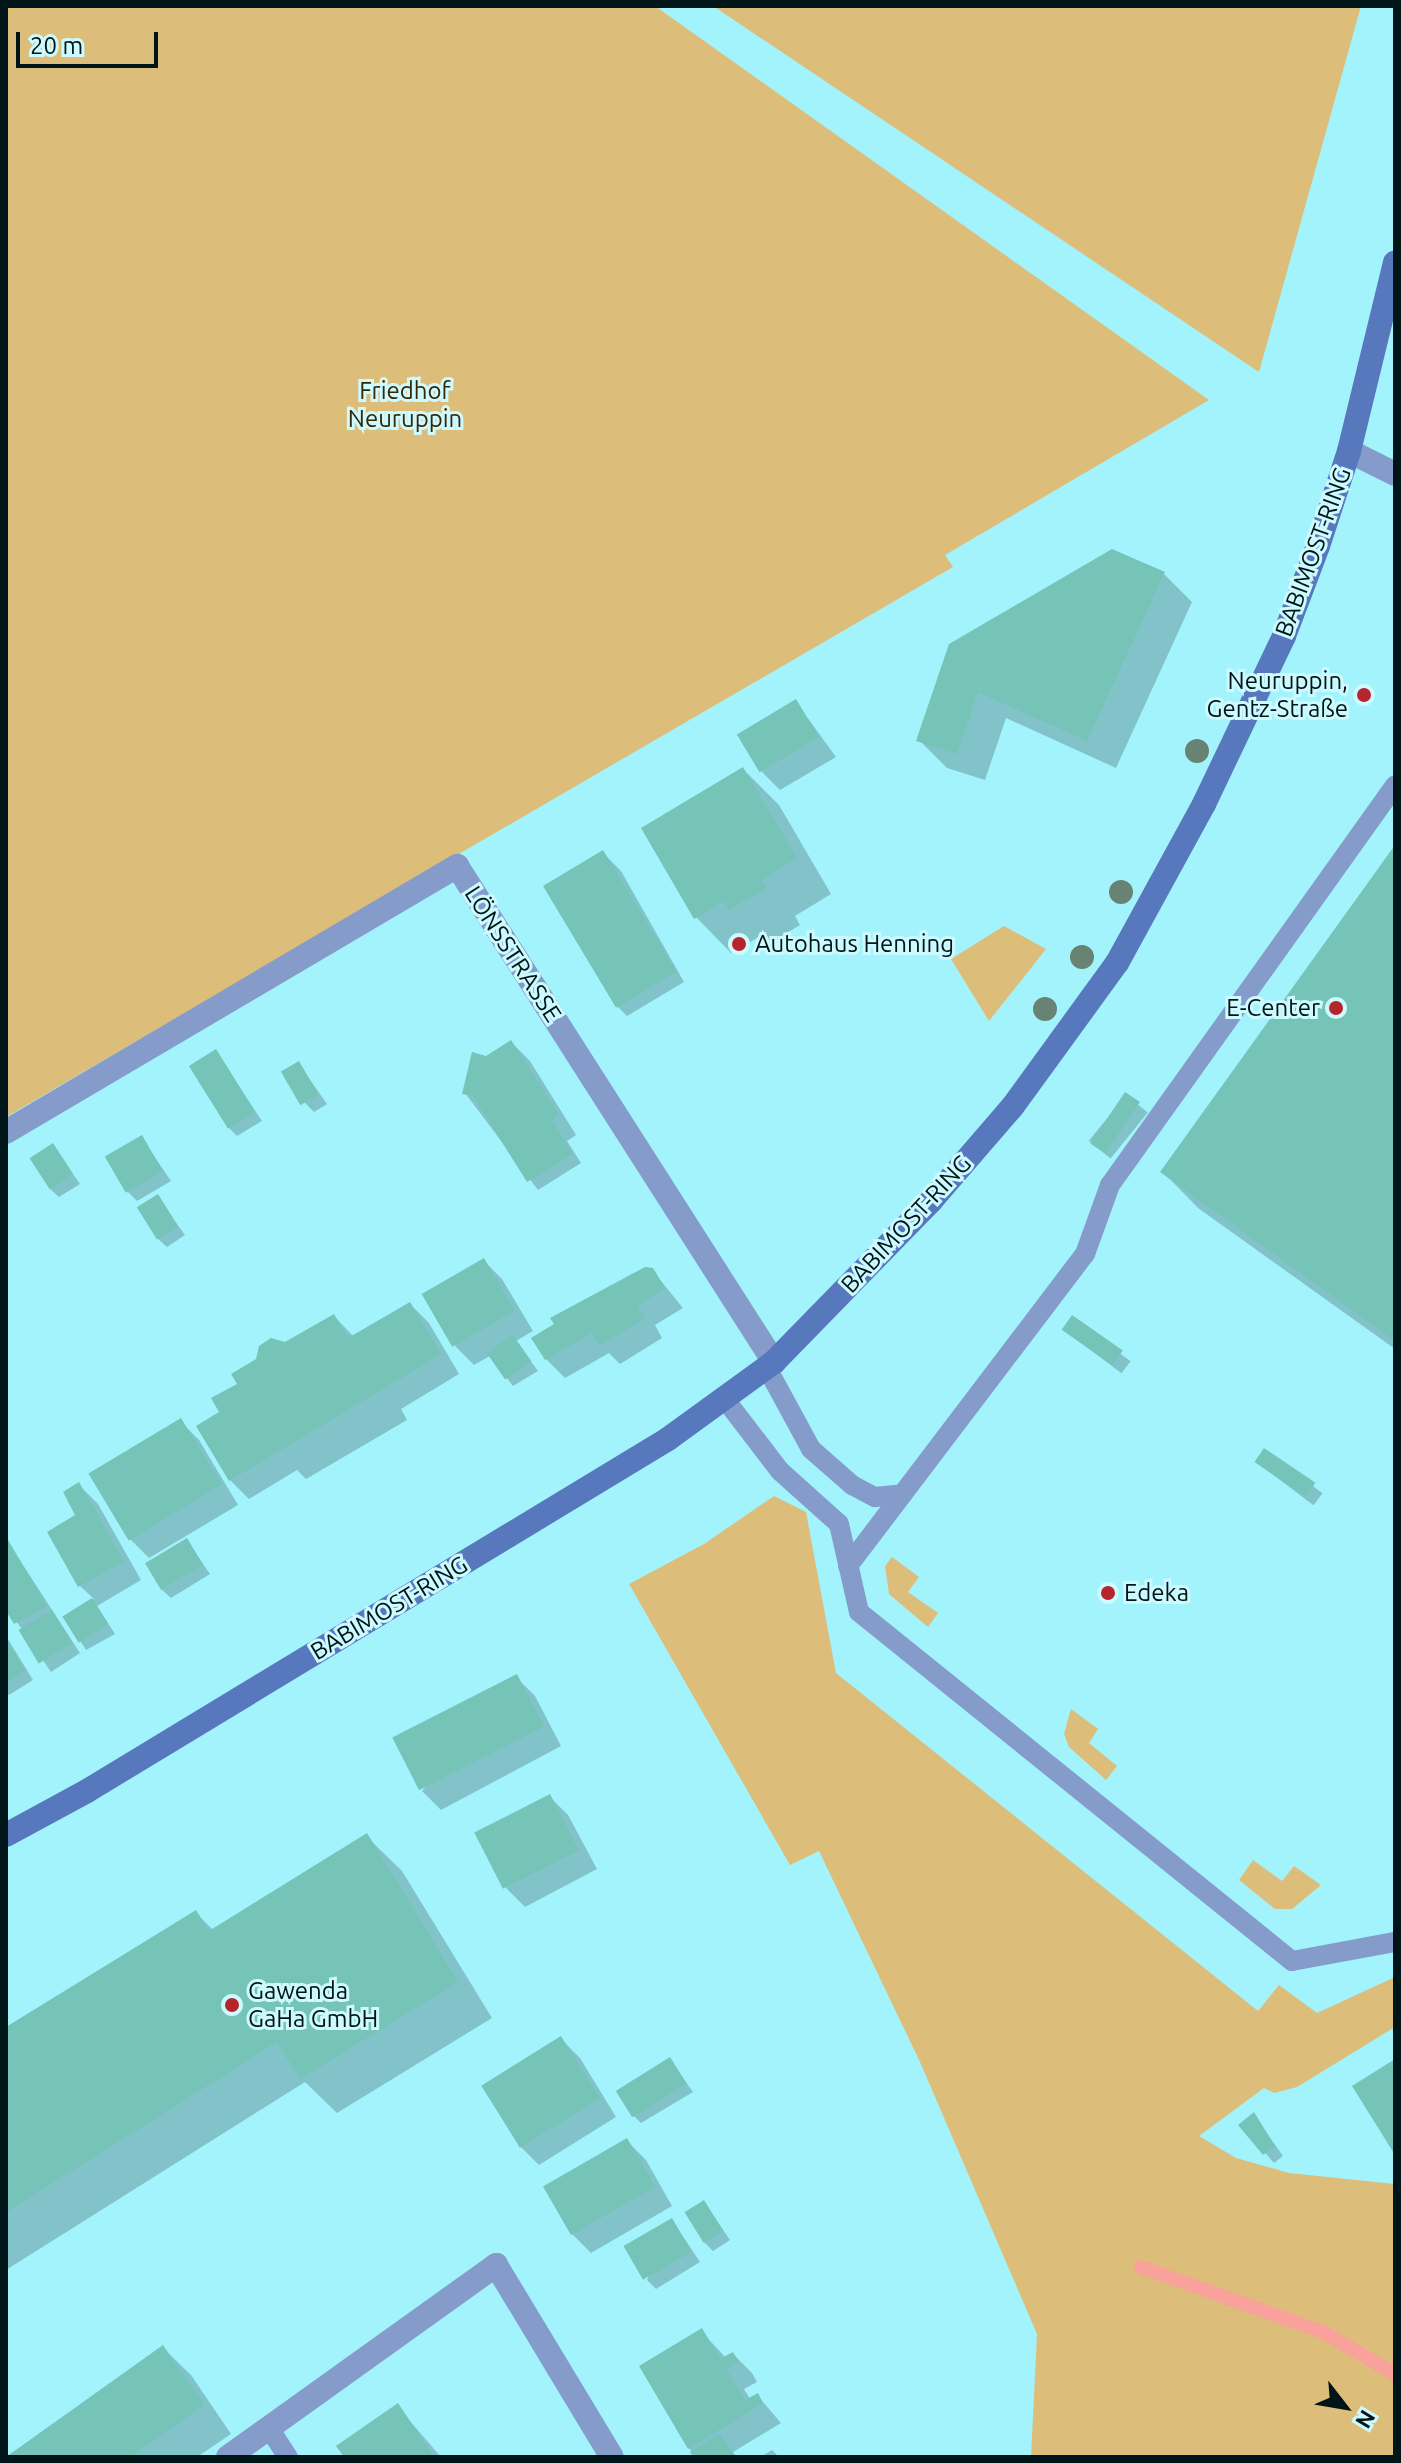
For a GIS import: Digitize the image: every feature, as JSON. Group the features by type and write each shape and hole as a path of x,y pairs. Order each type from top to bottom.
{"main road":[{"name":"BABIMOST-RING","path":"6,1835 101,1783 668,1439 770,1365 993,1130 1117,963 1204,804 1284,636 1349,451 1395,263"}],"street":[{"path":"1349,451 1395,474"},
{"name":"LÖNSSTRASSE","path":"6,1132 457,866 770,1365"},
{"path":"228,2457 496,2265 612,2457"}],"lane":[{"path":"848,1566 1085,1254 1110,1185 1395,785"},
{"path":"770,1365 811,1449 852,1485 875,1497 903,1494"},
{"path":"724,1398 780,1471 839,1524 859,1612 1292,1961 1395,1942"},
{"path":"269,2428 288,2457"}],"green space":[{"name":"Friedhof Neuruppin","path":"6,6 655,6 1209,400 945,555 953,567 6,1117"},
{"path":"713,6 1361,6 1259,372"},
{"path":"1004,926 1046,949 989,1021 951,959"},
{"path":"774,1496 806,1512 836,1673 1258,2011 1279,1985 1317,2013 1395,1977 1395,2027 1297,2087 1274,2093 1264,2088 1199,2136 1236,2158 1289,2173 1395,2184 1395,2457 1031,2457 1037,2334 920,2062 819,1851 790,1865 629,1584 704,1544"},
{"path":"892,1557 919,1577 908,1592 938,1613 928,1627 889,1594 885,1566"},
{"path":"1071,1709 1098,1729 1089,1743 1117,1766 1106,1780 1069,1747 1064,1734"},
{"path":"1253,1860 1282,1881 1294,1866 1321,1885 1292,1909 1275,1909 1239,1880"}],"building":[{"path":"1112,549 1165,572 1087,741 978,692 957,754 916,741 949,644"},
{"path":"796,699 819,737 760,772 737,735"},
{"path":"743,767 797,858 761,880 766,888 729,910 724,901 694,919 641,828"},
{"name":"E-Center","path":"1395,845 1395,1341 1160,1172"},
{"path":"603,850 676,972 616,1008 543,886"},
{"path":"511,1040 559,1115 552,1120 573,1154 527,1182 473,1096 462,1094 472,1052 486,1056"},
{"path":"216,1049 255,1112 228,1129 189,1066"},
{"path":"299,1061 318,1095 300,1105 281,1072"},
{"path":"1125,1092 1140,1102 1105,1153 1090,1143"},
{"path":"142,1135 163,1171 126,1193 105,1156"},
{"path":"53,1143 73,1174 50,1189 30,1158"},
{"path":"158,1194 178,1226 157,1239 137,1207"},
{"path":"484,1258 514,1311 452,1347 422,1294"},
{"path":"645,1267 653,1268 665,1288 637,1306 645,1318 599,1346 592,1333 545,1360 531,1338 554,1324 550,1318"},
{"path":"410,1302 441,1354 229,1481 196,1426 219,1412 211,1398 237,1384 231,1374 256,1359 259,1346 271,1338 285,1342 334,1314 348,1338"},
{"path":"1072,1315 1123,1351 1112,1365 1062,1330"},
{"path":"513,1335 531,1361 505,1380 487,1353"},
{"path":"181,1418 221,1485 129,1540 88,1474"},
{"path":"1264,1448 1315,1483 1306,1497 1254,1462"},
{"path":"79,1482 124,1561 78,1587 47,1532 75,1515 63,1492"},
{"path":"187,1538 203,1565 161,1590 145,1563"},
{"path":"8,1540 47,1606 14,1624 6,1611"},
{"path":"92,1598 108,1624 79,1643 62,1617"},
{"path":"52,1610 72,1643 39,1664 19,1630"},
{"path":"6,1639 25,1671 6,1683"},
{"path":"517,1674 544,1727 419,1790 392,1738"},
{"path":"550,1794 579,1850 503,1889 474,1833"},
{"name":"Gawenda GaHa GmbH","path":"367,1833 458,1982 300,2079 277,2042 6,2212 6,2027 196,1910 209,1931"},
{"path":"561,2036 600,2098 520,2148 481,2086"},
{"path":"670,2057 686,2083 632,2117 616,2091"},
{"path":"1395,2059 1395,2155 1352,2086"},
{"path":"1254,2112 1275,2146 1263,2155 1238,2125"},
{"path":"627,2138 655,2186 571,2235 543,2186"},
{"path":"704,2200 723,2231 704,2243 684,2212"},
{"path":"672,2218 691,2252 643,2280 624,2246"},
{"path":"702,2328 720,2359 733,2352 739,2362 726,2369 745,2400 758,2393 763,2403 688,2449 639,2366"},
{"path":"163,2345 204,2405 130,2457 6,2457"},
{"path":"398,2403 434,2457 344,2457 336,2446"},
{"path":"720,2434 735,2457 693,2457 690,2452"}],"waterway":[{"path":"1141,2267 1325,2333 1395,2374"}],"place":[{"name":"Neuruppin, Gentz-Straße","path":"1364,695"},
{"name":"Autohaus Henning","path":"739,944"},
{"name":"E-Center","path":"1336,1008"},
{"name":"Edeka","path":"1108,1593"},
{"name":"Gawenda GaHa GmbH","path":"232,2005"}]}
